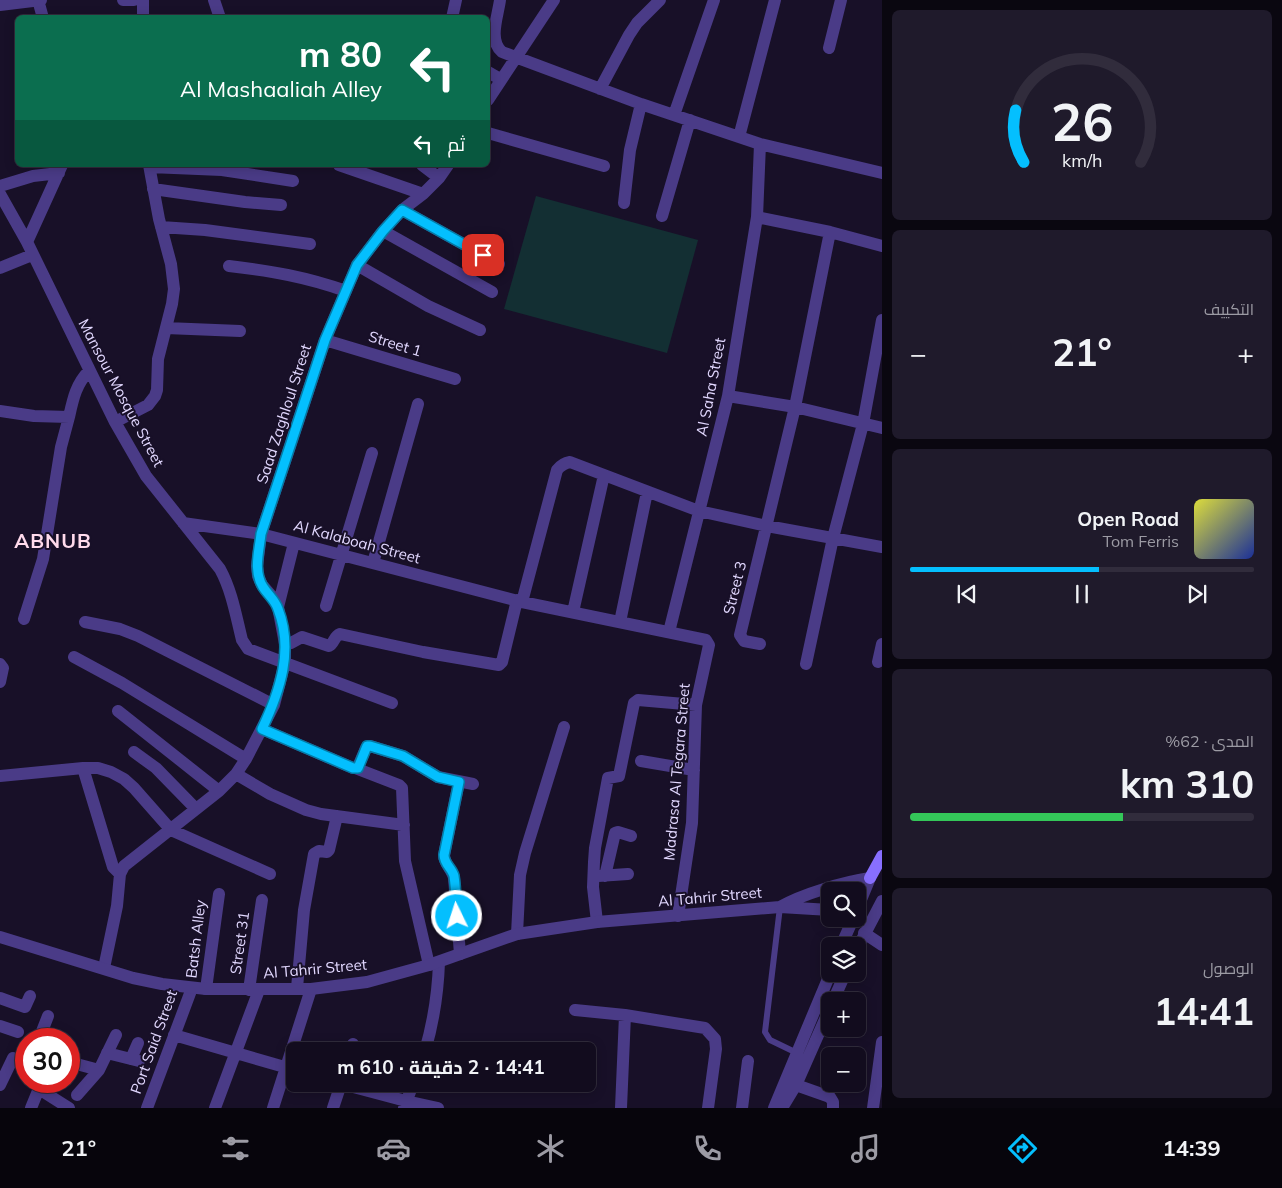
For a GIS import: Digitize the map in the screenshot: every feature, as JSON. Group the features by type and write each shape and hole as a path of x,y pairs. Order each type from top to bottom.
{"main road":[{"path":"870,878 882,856"}],"street":[{"path":"0,5 39,0 42,15"},
{"path":"123,0 134,0"},
{"path":"143,15 144,0"},
{"path":"214,0 219,15"},
{"path":"453,15 456,0"},
{"path":"500,0 494,37 497,48 502,52 600,90 760,144 882,173"},
{"path":"490,97 554,0"},
{"path":"600,90 629,35 637,23 660,0"},
{"path":"674,115 714,0"},
{"path":"739,137 774,0"},
{"path":"828,48 842,0"},
{"path":"490,73 500,80"},
{"path":"624,203 629,158 640,104"},
{"path":"662,216 690,120"},
{"path":"490,135 604,166"},
{"name":"Al Saha Street","path":"669,632 728,396 758,217 760,144"},
{"path":"115,422 148,405 156,396 158,359 172,304 174,289 172,264 161,227 149,167"},
{"path":"167,167 222,170 292,181"},
{"path":"345,167 423,194"},
{"path":"424,167 438,178"},
{"name":"Saad Zaghloul Street","path":"278,607 262,585 258,576 257,566 261,534 325,340 357,265 402,210 423,194 446,167"},
{"path":"0,186 61,169"},
{"path":"27,242 61,169"},
{"path":"153,189 281,205"},
{"name":"Mansour Mosque Street","path":"0,194 27,242 115,422 146,476 224,577 230,592 243,643 248,649 392,703"},
{"path":"402,210 499,264"},
{"path":"758,217 830,232 882,246"},
{"path":"161,227 205,230 310,244"},
{"path":"383,231 492,292"},
{"name":"Street 3","path":"760,644 744,641 740,635 795,407 830,232"},
{"path":"0,268 32,254"},
{"path":"357,265 428,306 480,330"},
{"path":"229,266 293,275 315,280 346,291"},
{"path":"806,664 833,538 864,424 882,320"},
{"path":"166,328 240,332"},
{"name":"Street 1","path":"325,340 455,379"},
{"path":"24,620 43,559 55,477 77,386 82,377 90,371"},
{"path":"728,396 795,407 882,428"},
{"path":"373,563 418,404"},
{"path":"0,411 34,416 69,417"},
{"path":"326,606 372,453"},
{"path":"285,644 302,637 329,646 336,636 340,634 423,652 499,665 502,662 557,470 560,466 570,462 699,511 767,526 882,547"},
{"path":"573,612 604,475"},
{"path":"620,622 647,492"},
{"name":"Al Kalaboah Street","path":"183,523 261,534 519,601"},
{"path":"104,968 117,906 121,870 127,863 219,791 236,774 246,759 274,705 285,662 285,644 278,607 294,542"},
{"name":"Madrasa Al Tegara Street","path":"519,601 703,639 708,645 696,705 692,822 678,916"},
{"path":"84,622 120,629 138,636 274,705"},
{"path":"878,662 882,644"},
{"path":"74,657 122,683 246,759"},
{"path":"0,664 3,668 0,682"},
{"path":"597,922 599,876 595,848 608,779 611,776 619,776 634,703 638,700 696,705"},
{"path":"118,711 219,791"},
{"path":"516,934 520,875 564,727"},
{"path":"262,729 399,785 402,788 405,861 434,963 438,994 428,1042"},
{"path":"356,768 359,766 367,746 370,746 403,756 438,777 473,784"},
{"path":"134,752 156,768 196,809"},
{"path":"641,761 694,770"},
{"path":"83,768 113,868 120,874"},
{"path":"0,776 83,768 98,768 111,772 124,779 171,830 270,874"},
{"path":"236,774 270,794 306,810 404,825"},
{"path":"459,782 444,859 454,878 460,954"},
{"path":"297,988 304,910 314,854 319,851 327,852 329,850 336,816"},
{"path":"599,876 615,833 618,832 631,836"},
{"path":"599,876 628,874"},
{"path":"866,888 870,878"},
{"name":"Al Tahrir Street","path":"780,907 793,900 852,881 870,878"},
{"name":"Batsh Alley","path":"206,989 219,894"},
{"name":"Street 31","path":"215,1108 236,1053 254,990 262,900"},
{"path":"862,937 882,901"},
{"name":"Al Tahrir Street","path":"0,937 133,978 162,984 206,989 311,989 367,982 434,963 516,934 597,922 780,907 821,909"},
{"path":"864,933 882,945"},
{"path":"774,1108 827,982"},
{"name":"Port Said Street","path":"147,1108 192,988"},
{"path":"297,1042 311,989"},
{"path":"0,998 25,1007 30,996"},
{"path":"575,1010 624,1014 706,1028 715,1038 716,1049 708,1108"},
{"path":"621,1108 624,1014"},
{"path":"43,1028 48,1016"},
{"path":"0,1026 15,1031"},
{"path":"782,1108 796,1084 821,1028"},
{"path":"77,1095 99,1070 116,1034"},
{"path":"174,1035 286,1068"},
{"path":"107,1053 135,1060 138,1042"},
{"path":"873,1108 882,1042"},
{"path":"0,1085 13,1058"},
{"path":"742,1108 748,1061"},
{"path":"80,1065 99,1070"},
{"path":"273,1108 286,1078"},
{"path":"796,1084 830,1097 833,1102 833,1108"},
{"path":"333,1108 338,1092"},
{"path":"365,1092 405,1105 438,1108"},
{"path":"405,1105 410,1092"},
{"path":"31,1108 38,1093"},
{"path":"51,1093 69,1108"}],"lane":[{"path":"780,907 765,1032 770,1040 797,1053"}],"green space":[{"path":"536,196 698,240 667,353 504,309"}],"district":[{"name":"ABNUB","path":"53,541"}],"route":[{"path":"457,916 454,878 444,859 444,855 459,782 438,777 403,756 370,746 367,746 358,768 353,768 262,729 274,705 285,662 285,644 278,607 262,585 258,576 257,566 261,534 325,340 357,265 402,210 483,255"}]}
